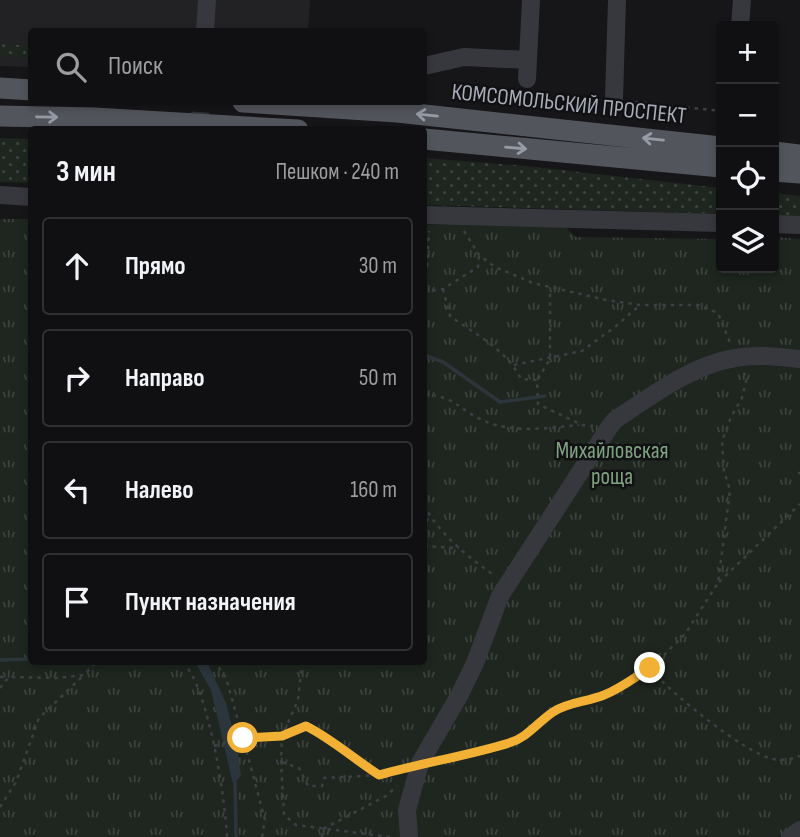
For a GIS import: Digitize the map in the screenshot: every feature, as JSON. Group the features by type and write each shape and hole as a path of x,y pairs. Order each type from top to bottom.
{"main road":[{"path":"0,88 28,90"},
{"name":"КОМСОМОЛЬСКИЙ ПРОСПЕКТ","path":"336,105 398,107 716,137"},
{"path":"0,116 94,117 235,126"},
{"name":"КОМСОМОЛЬСКИЙ ПРОСПЕКТ","path":"427,139 716,167"},
{"path":"779,153 800,155"},
{"path":"779,171 800,173"}],"street":[{"path":"205,28 207,0"},
{"path":"527,79 531,0"},
{"path":"614,99 617,0"},
{"path":"740,21 742,0"},
{"path":"427,65 464,57 528,60"},
{"path":"0,195 28,197"},
{"path":"427,220 462,217 716,223"},
{"path":"779,225 800,225"},
{"path":"409,837 407,810 420,763 475,663 506,584 565,500 610,426 659,391 697,371 736,357 800,359"},
{"path":"790,837 800,830"}],"path":[{"path":"614,99 716,112"},
{"path":"462,217 461,226 479,255 495,267 550,288 640,305 698,305 718,313 747,377 742,398 731,416 722,440 723,471 730,490 718,583"},
{"path":"427,220 427,269"},
{"path":"427,292 443,289 478,267 479,255"},
{"path":"550,288 550,359 537,380 540,399 538,404 582,425"},
{"path":"443,289 450,316 494,347 514,365 521,379 537,380"},
{"path":"514,365 582,351 640,305"},
{"path":"427,394 443,396 483,420 523,430 582,425 610,426"},
{"path":"281,761 299,768 308,786 322,786 324,778 379,775 512,743 552,713 568,705 605,695 650,668 685,634 718,583 800,504"},
{"path":"427,511 461,549 506,584"},
{"path":"427,521 429,515"},
{"path":"427,546 461,549"},
{"path":"0,807 16,782 39,718 93,665"},
{"path":"186,665 200,695 222,778 227,837"},
{"path":"217,665 226,678 265,820 262,837"},
{"path":"302,665 298,700 282,736 284,815 296,825 390,837"},
{"path":"650,668 666,687 732,738 772,759 792,759 800,756"},
{"path":"0,677 56,678 84,674"},
{"path":"0,688 9,677"},
{"path":"214,746 241,739 282,736 306,726 324,734 351,757 379,775"},
{"path":"323,829 386,796 420,763"},
{"path":"322,837 323,829"}],"shaded area":[{"path":"0,0 310,0 308,28 28,28 28,67 0,66"},
{"path":"197,665 208,665 226,703 237,745 241,776 233,784 211,690"}],"green space":[{"path":"0,44 28,46 28,59 0,55"},
{"path":"0,138 28,139 28,183 0,182"},
{"path":"427,158 526,166 716,187 716,214 427,205"},
{"path":"779,194 800,196 800,217 779,216"},
{"name":"Михайловская роща","path":"0,219 28,219 28,665 427,665 427,225 560,222 576,237 716,239 716,273 779,273 779,237 800,239 800,837 0,837"}],"waterway":[{"path":"427,356 443,362 500,402 545,396"},
{"path":"0,660 28,659"},
{"path":"235,780 236,837"}],"tunnel":[{"path":"199,126 201,105"}],"route":[{"path":"243,738 282,736 306,726 324,734 351,757 379,775 512,743 552,713 568,705 605,695 650,668"}]}
